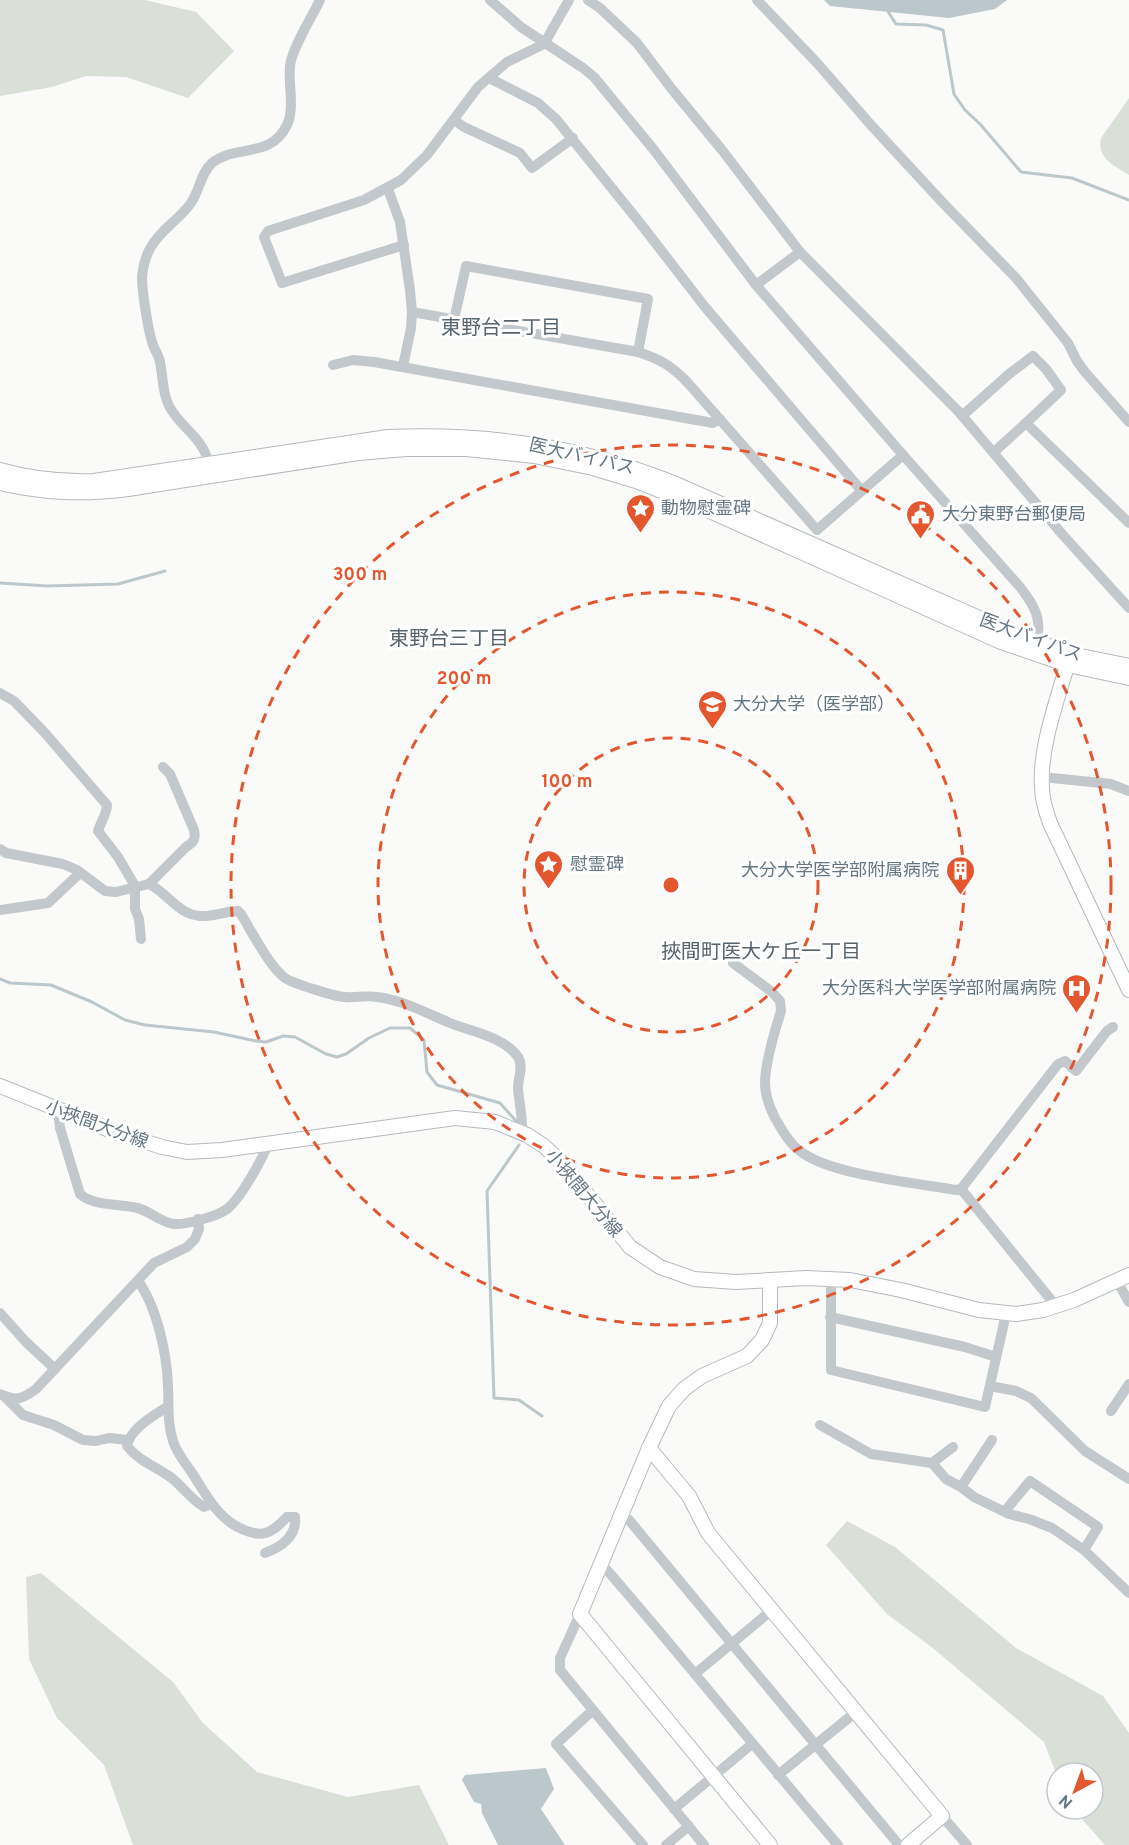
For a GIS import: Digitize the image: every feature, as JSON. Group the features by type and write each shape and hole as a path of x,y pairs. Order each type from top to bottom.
{"main road":[{"name":"医大バイパス","path":"0,470 49,480 94,481 388,437 471,436 545,445 595,456 658,477 1036,642 1069,659 1129,678"},
{"name":"医大バイパス","path":"0,483 54,493 93,493 358,453 466,449 534,456 593,468 692,503 1019,649 1069,659 1129,666"},
{"path":"1069,659 1048,734 1042,795 1050,823 1129,990"},
{"name":"小挾間大分線","path":"0,1086 142,1141 187,1152 455,1118 495,1122 522,1133 544,1146 561,1162 630,1247 660,1267 680,1275 708,1281 831,1279 872,1284 979,1310 1006,1314 1056,1306 1123,1278"},
{"path":"770,1280 770,1323 762,1340 747,1356 702,1376 684,1389 669,1406 649,1448 580,1614 771,1845"},
{"path":"649,1448 689,1496 708,1533 942,1816 908,1845"}],"street":[{"path":"208,461 206,451 170,408 165,396 159,359 153,345 147,314 142,277 145,261 155,240 190,205 200,182 213,163 225,157 268,146 287,125 290,110 289,67 292,56 320,0"},
{"path":"490,0 521,27 594,77 654,150 756,285 1014,579 1034,606 1039,622 1036,642"},
{"path":"404,245 282,283 264,237 268,231 364,201 388,189 415,168 478,87 507,62 544,44 569,0"},
{"path":"588,0 600,8 637,43 800,252 962,416 1062,534 1129,608"},
{"path":"757,0 943,203 1016,278 1068,343 1085,372 1129,422"},
{"path":"489,78 538,103 556,119 705,307 861,490"},
{"path":"454,120 520,153 532,168 573,138"},
{"path":"388,189 400,222 412,312 403,366"},
{"path":"756,285 800,252"},
{"path":"454,320 466,266 478,268 648,299 638,352"},
{"path":"412,312 638,352 664,362 675,369 720,418 817,530 903,455"},
{"path":"962,416 1033,356 1046,369 1061,390 994,452"},
{"path":"333,365 353,360 403,366 713,423 720,418"},
{"path":"1026,423 1129,523"},
{"path":"0,693 14,701 45,733 107,805 98,831 118,857 135,886 135,909 139,918 141,939"},
{"path":"149,884 195,838 194,830 170,774 163,767"},
{"path":"1042,777 1111,784 1129,791"},
{"path":"0,849 6,853 63,864 105,891 116,892 149,884 156,887 187,914 201,916 237,911 285,979 342,997 388,998 425,1011 452,1024 480,1032 501,1043 513,1051 519,1058 521,1066 518,1087 522,1133"},
{"path":"0,910 48,903 80,873"},
{"path":"733,963 780,1001 781,1011 766,1069 765,1083 772,1112 794,1146 824,1165 956,1190 961,1188 1058,1064 1065,1061 1076,1071 1107,1031 1113,1027"},
{"path":"58,1110 60,1128 80,1194 87,1200 140,1208 162,1221 177,1224 213,1216 227,1209 248,1182 266,1152 268,1143"},
{"path":"961,1188 1056,1306"},
{"path":"2,1395 15,1400 25,1397 36,1389 154,1263 187,1247 195,1239 199,1229 198,1219"},
{"path":"1123,1278 1129,1302"},
{"path":"831,1279 831,1370 985,1407 1006,1314"},
{"path":"138,1281 154,1314 165,1348 168,1386 167,1414 173,1442 211,1504 226,1520 254,1534 265,1533 287,1517 295,1517 296,1524 292,1535 280,1547 265,1553"},
{"path":"0,1313 55,1369"},
{"path":"830,1317 965,1347 996,1358"},
{"path":"1111,1411 1129,1384"},
{"path":"990,1386 1031,1398 1085,1451 1129,1479"},
{"path":"2,1395 23,1415 54,1425 83,1440 96,1441 109,1438 128,1440"},
{"path":"167,1407 143,1424 128,1440 127,1446 140,1460 170,1477 196,1502 204,1507 211,1504"},
{"path":"820,1425 871,1454 932,1463 946,1479 962,1486 974,1497 1005,1512 1052,1528 1084,1550 1129,1593"},
{"path":"962,1486 992,1440"},
{"path":"932,1463 953,1447"},
{"path":"1005,1512 1030,1481 1098,1527 1084,1550"},
{"path":"621,1514 629,1520 899,1845"},
{"path":"600,1564 696,1673 752,1744 838,1845"},
{"path":"696,1673 772,1610"},
{"path":"580,1614 560,1658 560,1670 704,1845"},
{"path":"592,1711 556,1744 643,1845"},
{"path":"778,1775 856,1712"},
{"path":"674,1809 752,1744"},
{"path":"942,1816 967,1845"},
{"path":"666,1845 688,1826"}],"shaded area":[{"path":"0,0 145,0 196,12 234,51 188,98 126,77 86,76 52,87 0,96"},
{"path":"824,0 1007,0 995,9 949,18 830,6"},
{"path":"1129,98 1129,175 1108,161 1100,145 1101,138"},
{"path":"847,1521 895,1547 1016,1648 1103,1696 1129,1733 1129,1845 1105,1845 1084,1821 1105,1821 1105,1761 1051,1761 1044,1742 934,1649 887,1614 826,1545"},
{"path":"41,1573 173,1682 203,1723 257,1772 348,1797 419,1785 449,1845 133,1845 104,1765 57,1718 29,1659 26,1577"},
{"path":"546,1768 554,1789 541,1809 565,1845 498,1845 482,1813 481,1804 474,1802 462,1780 465,1775"}],"waterway":[{"path":"887,10 896,24 926,25 943,30 954,94 965,110 1021,172 1072,178 1129,200"},
{"path":"0,583 47,586 118,584 165,571"},
{"path":"0,979 10,983 51,985 92,1002 125,1020 145,1025 214,1032 266,1042 283,1036 295,1037 326,1054 337,1057 390,1028 410,1028 424,1040 427,1072 437,1085 500,1103 517,1122"},
{"path":"519,1145 487,1191 494,1398 519,1400 542,1416"}],"place":[{"name":"動物慰霊碑","path":"640,534"},
{"name":"大分東野台郵便局","path":"921,540"},
{"name":"大分大学（医学部）","path":"712,730"},
{"name":"慰霊碑","path":"549,890"},
{"name":"大分大学医学部附属病院","path":"960,896"},
{"name":"大分医科大学医学部附属病院","path":"1077,1014"}],"district":[{"name":"東野台二丁目","path":"501,327"},
{"name":"東野台三丁目","path":"449,638"},
{"name":"挾間町医大ケ丘一丁目","path":"761,951"}]}
